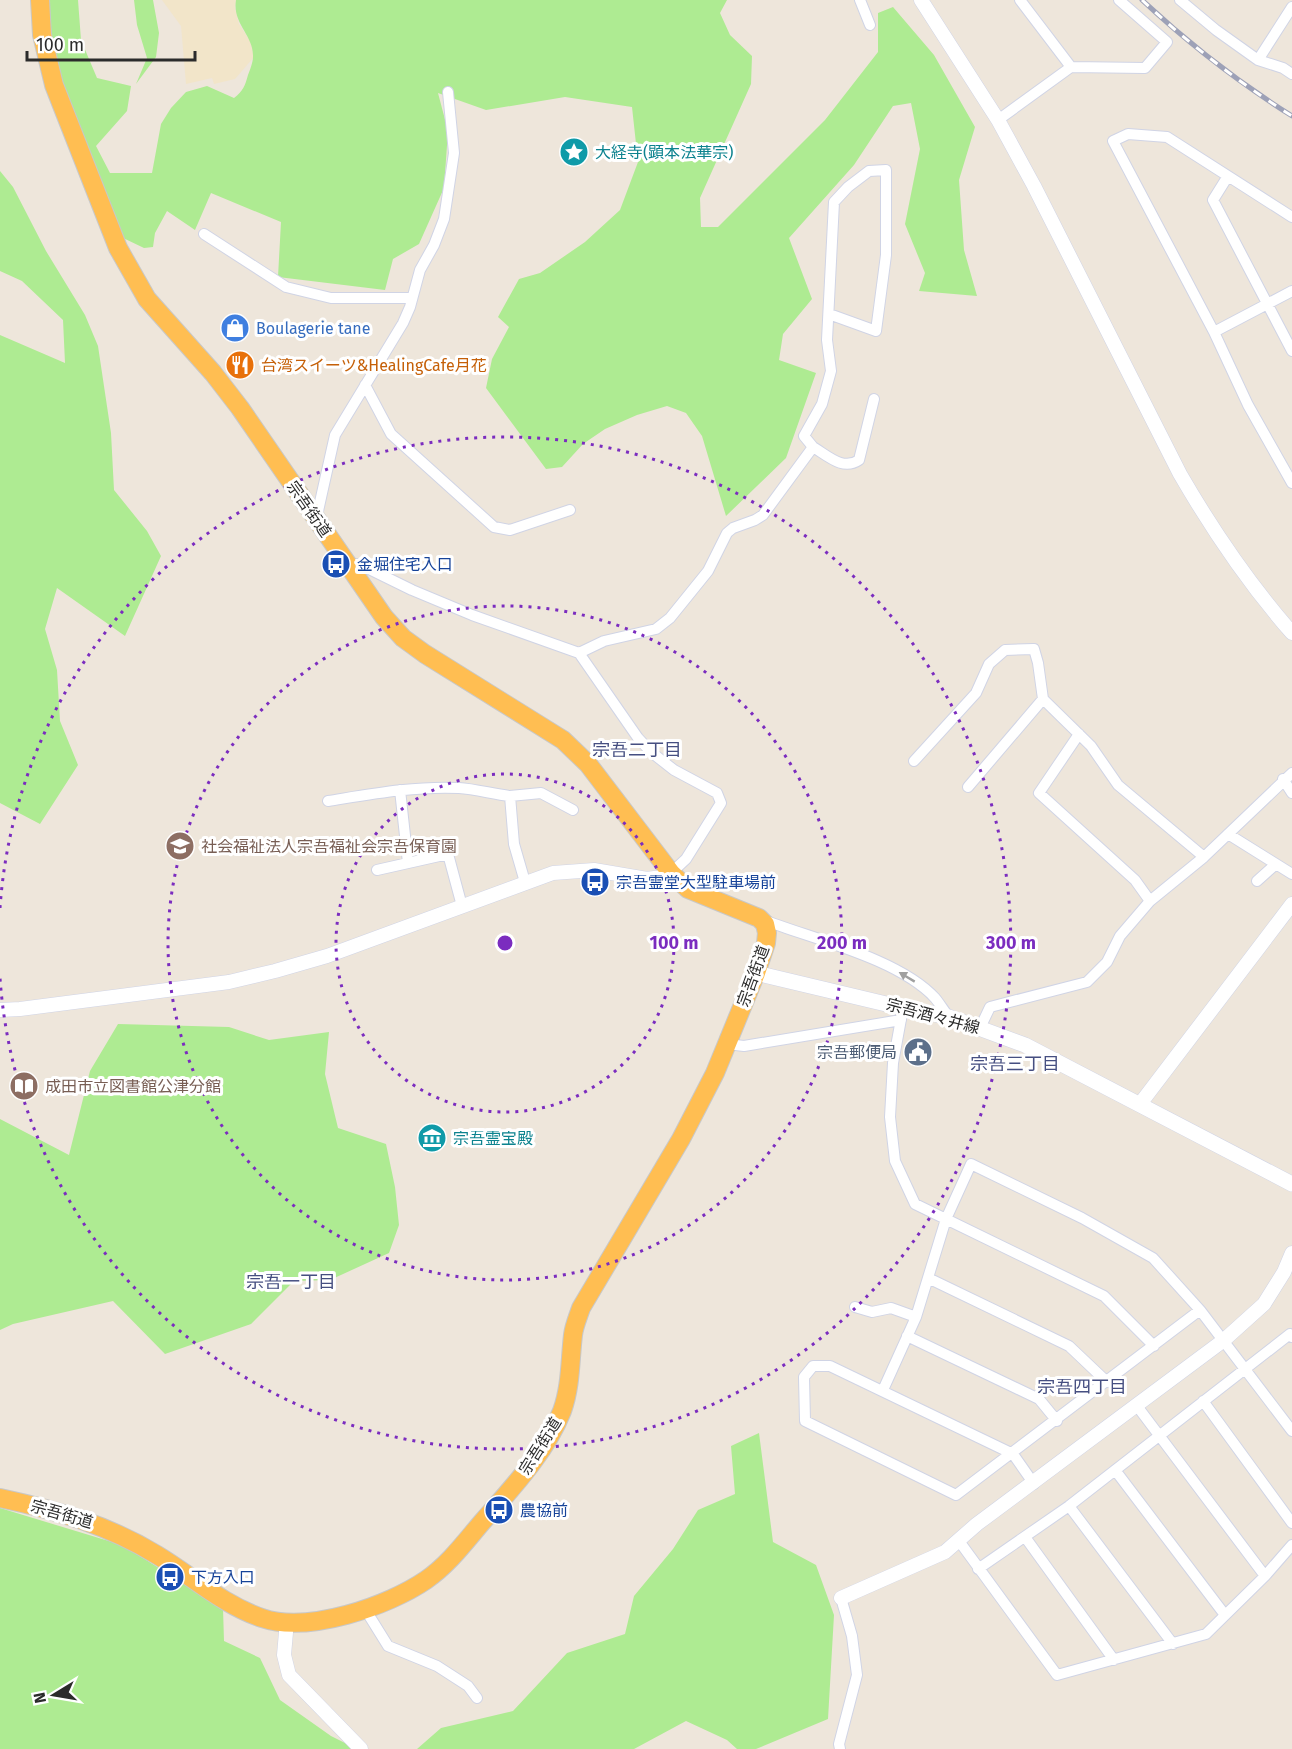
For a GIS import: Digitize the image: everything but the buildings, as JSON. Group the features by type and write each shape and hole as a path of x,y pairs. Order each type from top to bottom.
{"highway":[{"name":"宗吾街道","path":"0,1498 98,1524 157,1555 245,1612 265,1619 287,1622 333,1618 398,1596 426,1579 450,1560 518,1482 553,1431 567,1392 573,1332 581,1308 681,1139 715,1073 756,972 767,933 765,924 759,918 688,888 671,873 576,750 425,654 403,638 384,617 240,408 213,373 147,299 127,267 54,85 42,36 40,0"}],"main road":[{"name":"宗吾酒々井線","path":"756,972 902,1014 949,1017 980,1028 1025,1046 1292,1184"}],"street":[{"path":"860,0 870,24"},
{"path":"921,0 998,120 1040,196 1185,483 1236,564 1292,633"},
{"path":"1020,0 1071,67"},
{"path":"998,120 1071,67 1145,68 1167,42 1119,0"},
{"path":"1180,0 1216,30 1258,60 1283,68 1292,74"},
{"path":"1258,60 1292,7"},
{"path":"316,520 335,435 400,329 420,270 434,245 444,219 454,153 448,92"},
{"path":"1292,218 1167,137 1128,134 1113,141 1214,332 1248,405 1292,483"},
{"path":"829,314 876,331 886,255 886,170 869,171 848,187 834,202 827,340 831,371 822,404 804,436 813,447 842,465 852,465 859,460 874,399"},
{"path":"1228,176 1213,200 1292,351"},
{"path":"204,234 286,287 331,298 412,298"},
{"path":"1214,332 1292,291"},
{"path":"364,385 391,434 494,527 510,530 570,510"},
{"path":"579,653 604,641 656,629 670,618 708,571 727,533 763,515 813,447"},
{"path":"0,1010 229,982 327,956 554,873 594,870 647,879 671,873 686,860 720,803 717,793 674,770 651,752 638,738 579,653 432,598 359,564 350,568"},
{"path":"914,761 976,693 989,664 1005,650 1034,649 1043,699 1091,746 1118,785 1204,857"},
{"path":"968,787 1043,699"},
{"path":"1079,734 1038,793 1135,880 1150,901"},
{"path":"980,1028 990,1007 1087,982 1107,962 1120,936 1150,901 1204,857 1288,776"},
{"path":"1288,776 1292,793"},
{"path":"328,801 400,790 461,789 510,796 541,793 573,810"},
{"path":"400,790 408,863"},
{"path":"510,796 514,844 525,882"},
{"path":"1228,834 1292,874"},
{"path":"377,870 448,854 462,906"},
{"path":"1257,881 1276,864"},
{"path":"1140,1104 1292,904"},
{"path":"759,918 879,961 918,984 934,998 949,1017"},
{"path":"727,1044 744,1046 902,1014 893,1063 890,1117 895,1161 915,1204 1104,1296 1154,1346"},
{"path":"883,1390 916,1317 946,1219 971,1164 1082,1218 1153,1257 1224,1340 1292,1431"},
{"path":"840,1749 839,1744 857,1675 852,1636 841,1598 945,1552 977,1524 1034,1484 1224,1340 1264,1304 1284,1272 1292,1253"},
{"path":"928,1278 1069,1346 1107,1382"},
{"path":"855,1307 872,1312 891,1308 916,1317"},
{"path":"1034,1484 1013,1454 883,1390 830,1366 813,1366 804,1377 805,1421 956,1496 1013,1454 1057,1421 1200,1310"},
{"path":"978,1569 1069,1506 1290,1334 1292,1337"},
{"path":"907,1336 1039,1399 1057,1421"},
{"path":"1203,1401 1292,1523"},
{"path":"1137,1406 1265,1576"},
{"path":"1115,1470 1225,1615"},
{"path":"1069,1506 1173,1644"},
{"path":"1025,1537 1114,1660"},
{"path":"959,1541 1057,1675 1206,1634 1265,1576 1292,1545"},
{"path":"365,1609 388,1646 437,1666 468,1686 477,1698"},
{"path":"287,1622 284,1655 289,1675 361,1749"}],"shaded area":[{"path":"162,0 236,0 235,8 239,24 250,41 254,57 235,79 214,84 212,78 186,84 181,26"}],"green space":[{"path":"46,0 78,0 81,40 97,78 131,86 127,111 96,146 110,173 152,173 161,124 171,108 186,92 207,86 234,98 245,85 253,57 250,42 237,16 236,0 727,0 720,13 730,35 752,56 751,84 700,198 701,227 718,227 825,120 878,52 878,13 893,7 934,55 975,127 959,180 964,250 977,296 919,291 925,273 905,224 920,149 911,103 893,106 854,165 789,238 812,299 783,334 779,360 816,373 786,458 726,516 702,436 686,413 667,406 637,415 605,429 583,444 562,467 546,469 486,388 492,359 509,327 498,317 519,279 540,273 585,242 620,210 638,162 632,107 565,97 486,110 438,93 448,131 444,188 419,244 393,259 385,290 278,277 281,222 211,193 195,230 167,211 155,233 153,247 144,248 121,237 53,59"},
{"path":"134,0 153,0 159,33 156,57 136,84 147,58 137,25"},
{"path":"0,171 13,187 46,251 85,315 98,346 111,433 114,490 147,531 161,556 125,636 57,588 45,629 57,670 60,721 78,765 40,824 0,803 0,335 65,363 63,320 22,281 0,271"},
{"path":"118,1024 229,1027 269,1040 329,1032 325,1074 338,1128 386,1144 395,1187 399,1225 389,1253 330,1280 294,1281 251,1324 165,1354 113,1301 13,1324 0,1330 0,1119 69,1155 90,1071"},
{"path":"759,1433 773,1542 816,1565 834,1615 828,1719 756,1749 737,1749 727,1740 686,1721 634,1749 417,1749 441,1728 513,1711 567,1653 625,1634 634,1596 673,1549 698,1510 735,1494 731,1446"},
{"path":"0,1508 122,1545 223,1608 224,1641 260,1658 280,1700 331,1736 357,1749 0,1749"}],"railway":[{"path":"1142,0 1214,61 1252,90 1292,116"}],"place":[{"name":"大経寺(顕本法華宗)","path":"574,152"},
{"name":"Boulagerie tane","path":"235,328"},
{"name":"台湾スイーツ&HealingCafe月花","path":"240,365"},
{"name":"金堀住宅入口","path":"336,564"},
{"name":"社会福祉法人宗吾福祉会宗吾保育園","path":"180,846"},
{"name":"宗吾霊堂大型駐車場前","path":"595,882"},
{"name":"宗吾郵便局","path":"918,1052"},
{"name":"成田市立図書館公津分館","path":"24,1086"},
{"name":"宗吾霊宝殿","path":"432,1138"},
{"name":"農協前","path":"499,1510"},
{"name":"下方入口","path":"170,1577"}],"district":[{"name":"宗吾二丁目","path":"637,750"},
{"name":"宗吾三丁目","path":"1015,1064"},
{"name":"宗吾一丁目","path":"291,1282"},
{"name":"宗吾四丁目","path":"1082,1387"}]}
